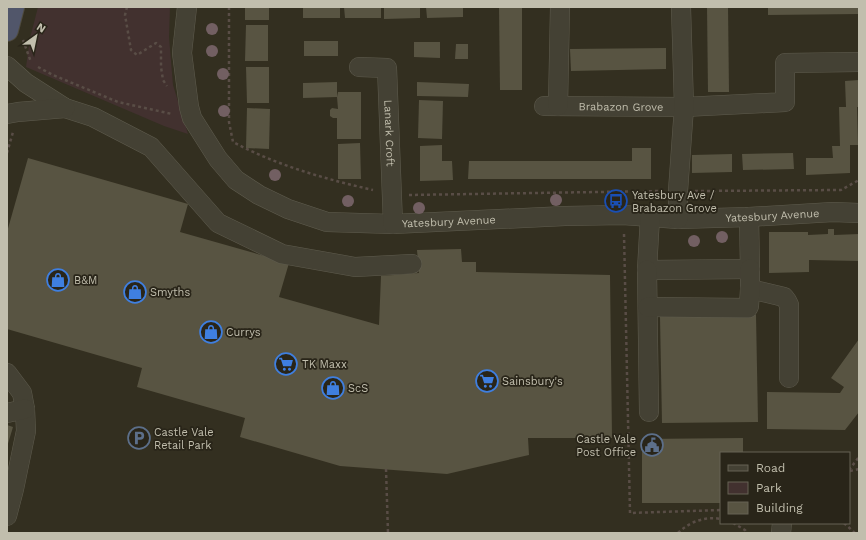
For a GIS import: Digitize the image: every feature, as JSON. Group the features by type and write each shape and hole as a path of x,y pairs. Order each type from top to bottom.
{"highway":[{"path":"13,7 15,35"}],"street":[{"name":"Yatesbury Avenue","path":"187,7 182,53 189,107 192,118 218,159 236,180 260,195 288,209 327,222 393,224 565,216 623,215 678,219 749,217 832,212 859,213"},
{"name":"Brabazon Grove","path":"560,7 551,106 684,107 785,102 784,63 859,62"},
{"path":"678,219 678,191 684,107 681,7"},
{"path":"7,66 26,83 65,108 92,117 151,147 218,223 282,254 355,267 412,264"},
{"name":"Lanark Croft","path":"359,67 387,68 393,224"},
{"path":"7,114 65,108"},
{"path":"649,412 647,270 650,217"},
{"path":"648,307 748,308 750,289 749,217"},
{"path":"647,270 750,269"},
{"path":"750,289 784,297 789,305 788,378"},
{"path":"7,373 26,432 12,470 7,516"}],"path":[{"path":"127,7 125,15 131,50 138,55 156,43 161,47 161,67 163,80 172,91"},
{"path":"229,7 229,122 233,142 251,152 343,183 392,195 636,191 841,190 859,180"},
{"path":"15,35 31,62 53,76 118,102 192,118"},
{"path":"623,215 630,513 720,510"},
{"path":"850,470 859,457"},
{"path":"386,469 388,533"},
{"path":"678,533 684,527 698,520 720,519"},
{"path":"735,524 745,530 747,533"},
{"path":"845,524 855,533"}],"green space":[{"path":"38,7 170,7 169,37 173,85 188,134 164,126 26,67 30,38"}],"building":[{"path":"245,7 269,7 269,20 245,20"},
{"path":"303,7 340,7 340,18 303,18"},
{"path":"344,7 381,7 381,18 345,18"},
{"path":"384,7 420,7 420,18 384,19"},
{"path":"426,7 463,7 463,17 427,18"},
{"path":"499,7 522,7 522,90 500,90"},
{"path":"707,7 728,7 729,92 708,92"},
{"path":"768,7 859,7 859,14 768,15"},
{"path":"246,25 268,25 268,61 245,61"},
{"path":"304,41 338,41 338,56 304,56"},
{"path":"414,42 440,42 440,58 414,57"},
{"path":"456,44 468,44 468,59 455,59"},
{"path":"666,48 666,69 571,71 570,49"},
{"path":"246,67 269,67 269,103 247,103"},
{"path":"859,80 859,107 857,107 858,145 850,145 850,173 806,175 806,158 833,158 832,146 840,146 839,107 846,107 845,81"},
{"path":"337,82 337,97 303,98 303,83"},
{"path":"417,82 469,84 468,97 417,96"},
{"path":"338,92 361,92 361,139 337,139 337,118 330,116 330,110 332,108 338,109"},
{"path":"419,100 443,101 442,139 418,138"},
{"path":"247,108 270,109 269,149 246,148"},
{"path":"360,143 361,179 338,179 338,144"},
{"path":"442,145 442,161 452,161 453,180 420,181 420,146"},
{"path":"632,148 651,148 651,179 468,179 469,161 632,161"},
{"path":"793,153 794,169 743,170 742,154"},
{"path":"732,154 732,172 692,173 692,155"},
{"path":"28,158 188,204 180,232 289,263 279,297 379,325 381,276 419,273 417,250 461,249 462,262 476,262 476,272 610,275 612,438 528,438 529,455 447,474 340,466 240,437 245,418 137,387 142,368 7,329 7,232"},
{"path":"828,229 834,229 834,235 859,234 859,261 809,260 809,272 769,273 769,232 808,232 808,235 828,234"},
{"path":"756,315 758,422 662,423 660,317"},
{"path":"859,339 859,412 845,430 767,429 767,392 840,393 844,387 831,378"},
{"path":"7,425 13,427 7,447"},
{"path":"743,438 743,452 720,452 720,503 642,503 642,439"}],"place":[{"name":"Yatesbury Ave / Brabazon Grove","path":"616,201"},
{"name":"B&M","path":"58,280"},
{"name":"Smyths","path":"135,292"},
{"name":"Currys","path":"211,332"},
{"name":"TK Maxx","path":"286,364"},
{"name":"Sainsbury's","path":"487,381"},
{"name":"ScS","path":"333,388"},
{"name":"Castle Vale Retail Park","path":"139,438"},
{"name":"Castle Vale Post Office","path":"652,445"}]}
